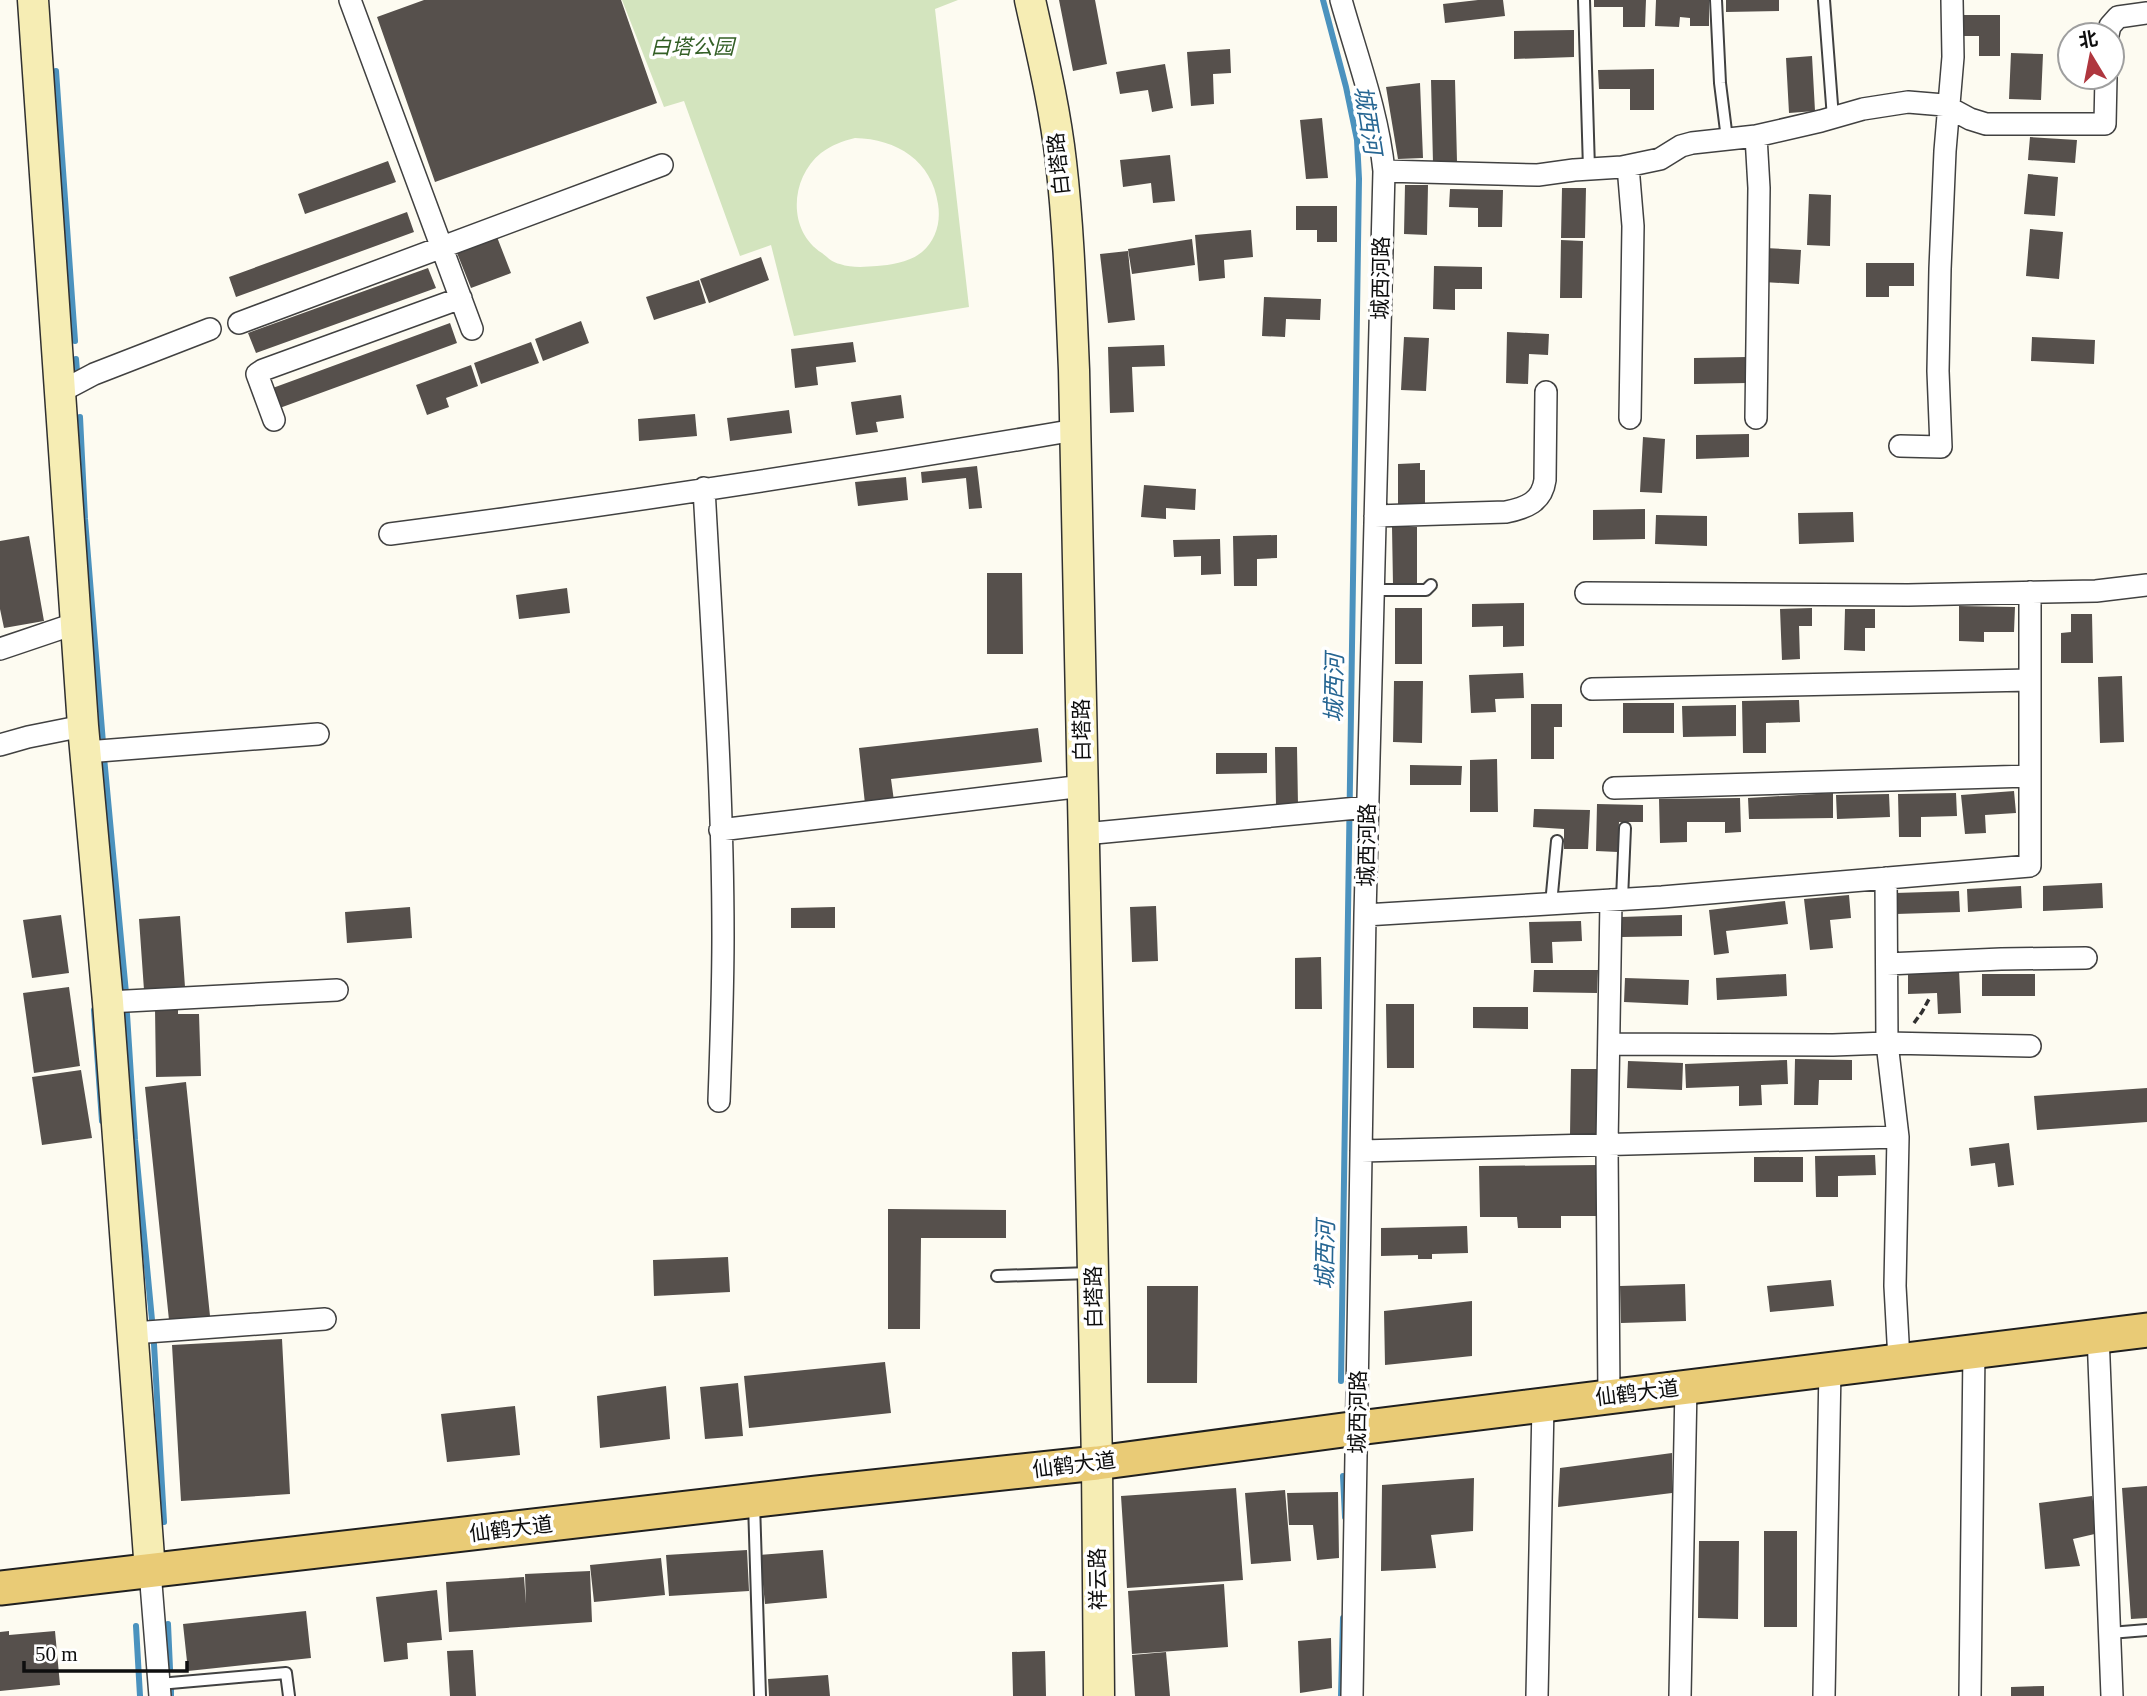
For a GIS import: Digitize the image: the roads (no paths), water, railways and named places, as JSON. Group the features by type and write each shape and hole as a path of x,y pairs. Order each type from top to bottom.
{"main road":[{"name":"仙鹤大道","path":"0,1588 1097,1463 1686,1386 2147,1330"}],"street":[{"path":"33,0 60,392 66,627 108,1002 159,1690"},
{"path":"350,0 472,329"},
{"name":"白塔路","path":"1030,0 1051,92 1061,163 1070,280 1097,1463"},
{"name":"城西河路","path":"1341,0 1375,116 1384,171 1373,590 1353,808 1365,915 1353,1696"},
{"path":"1900,446 1941,447 1938,371 1945,140 1953,57 1952,0"},
{"path":"2114,21 2118,17 2147,13"},
{"path":"1384,171 1538,175 1628,166 1660,159 1681,146 1692,143 1756,136 1863,109 1908,102 1949,107 1986,124 2105,124 2106,91"},
{"path":"1756,136 1759,188 1756,418"},
{"path":"239,323 662,165"},
{"path":"1628,166 1633,226 1630,418"},
{"path":"274,420 257,374 263,370 461,298"},
{"path":"60,392 94,374 210,329"},
{"path":"1375,516 1506,512 1532,503 1542,493 1545,480 1546,392"},
{"path":"390,534 858,467 1075,430"},
{"path":"704,488 718,725 723,936 719,1101"},
{"path":"1586,593 1908,595 2096,591 2147,585"},
{"path":"1365,915 1616,900 2030,866 2030,592"},
{"path":"0,649 66,627"},
{"path":"1592,689 2030,680"},
{"path":"0,746 77,733 318,734"},
{"path":"1614,788 2030,776"},
{"path":"720,830 1083,786"},
{"path":"1084,834 1353,808"},
{"path":"1886,878 1887,1043 1898,1137 1895,1286 1899,1360"},
{"path":"1609,1396 1607,1146 1616,900"},
{"path":"1887,964 2086,958"},
{"path":"108,1002 337,990"},
{"path":"1609,1044 2030,1045"},
{"path":"1361,1151 1898,1137"},
{"path":"133,1333 325,1319"},
{"path":"2098,1334 2112,1696"},
{"path":"1970,1696 1973,1350"},
{"path":"1824,1696 1830,1368"},
{"path":"1680,1696 1686,1386"},
{"path":"1537,1696 1543,1405"},
{"name":"祥云路","path":"1097,1463 1099,1696"}],"lane":[{"path":"1584,0 1589,169"},
{"path":"1716,0 1720,83 1727,139"},
{"path":"1824,0 1833,118"},
{"path":"1373,590 1426,590 1431,585"},
{"path":"1616,900 1625,828"},
{"path":"1551,904 1557,841"},
{"path":"997,1276 1093,1273"},
{"path":"754,1500 760,1696"},
{"path":"2110,1633 2147,1630"},
{"path":"159,1690 286,1673 289,1696"}],"waterway":[{"name":"城西河","path":"1323,0 1357,140 1359,179 1341,1381"},
{"path":"56,71 75,341"},
{"path":"76,359 77,371"},
{"path":"80,417 85,519 103,743"},
{"path":"104,757 126,993"},
{"path":"94,1010 102,1121"},
{"path":"127,1014 135,1140 152,1320"},
{"path":"154,1344 164,1522"},
{"name":"城西河","path":"1343,1476 1345,1517"},
{"name":"城西河","path":"1341,1696 1343,1618"},
{"path":"168,1624 170,1669"},
{"path":"136,1626 140,1696"},
{"path":"171,1690 171,1696"}],"park label":[{"name":"白塔公园","path":"692,47"}]}
